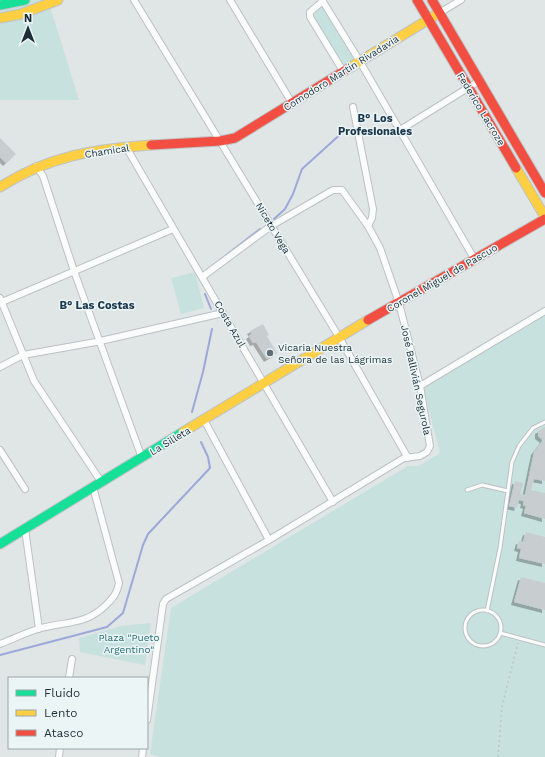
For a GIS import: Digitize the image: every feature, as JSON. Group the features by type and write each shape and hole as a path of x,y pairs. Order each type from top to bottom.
{"street":[{"path":"0,5 25,0"},
{"path":"0,18 21,14 58,0"},
{"name":"Niceto Vega","path":"134,0 339,337 408,458"},
{"path":"230,0 292,103"},
{"name":"Federico Lacroze","path":"417,0 545,218"},
{"name":"Federico Lacroze","path":"432,0 545,193"},
{"name":"Comodoro Martín Rivadavia","path":"220,141 235,138 359,60 460,0"},
{"path":"343,71 310,18 310,12 322,1 359,60 476,260"},
{"path":"400,130 479,81"},
{"path":"353,107 373,209 372,218 368,226"},
{"name":"Chamical","path":"0,186 20,173 56,159 126,147 220,141"},
{"name":"Costa Azul","path":"126,147 333,502"},
{"path":"36,166 43,176 74,271 142,458"},
{"name":"José Ballivián Segurola","path":"271,226 334,190 342,190 368,226 380,248 400,303 420,386 430,446 427,452 420,456 408,458"},
{"name":"Coronel Miguel de Pascuo","path":"339,337 476,260 545,218"},
{"path":"202,277 271,226"},
{"path":"102,483 37,386 1,300 173,229"},
{"path":"420,386 545,311"},
{"path":"0,367 23,355 99,341 223,313"},
{"name":"La Silleta","path":"0,544 339,337"},
{"path":"204,420 269,540"},
{"path":"0,450 25,489"},
{"path":"148,713 163,604 166,599 408,458"},
{"path":"0,644 39,629 78,622 90,618 102,609 117,594 119,583 93,488"},
{"path":"25,529 39,629"},
{"path":"69,677 72,659"}],"lane":[{"path":"487,611 500,548 512,462 519,446 533,428 545,422"},
{"path":"467,490 482,486 508,491"},
{"path":"487,611 492,613 500,622 500,633 493,643 488,645 476,645 467,637 465,631 467,620 475,612 487,611"},
{"path":"500,633 545,645"}],"path":[{"path":"498,757 502,706 519,638"}],"green space":[{"path":"0,0 48,0 79,100 0,100"},
{"path":"324,4 358,60 343,69 313,15"},
{"path":"195,272 204,308 181,314 171,278"},
{"path":"545,315 545,757 161,757 150,754 171,608 408,466 419,466 440,453 423,387"},
{"name":"Plaza \"Pueto Argentino\"","path":"151,623 145,665 80,652 79,638 121,626"}],"building":[{"path":"0,138 16,154 6,163 0,157"},
{"path":"263,324 269,335 267,336 277,353 267,359 256,342 253,343 249,336 252,334 250,331"},
{"path":"545,427 545,481 534,479 531,490 545,493 545,519 524,513 526,506 523,505 524,501 519,500 517,508 509,506 515,481 523,483 520,494 525,495 534,452 543,440 538,436 538,431"},
{"path":"526,532 545,537 545,564 519,558 521,549 517,548 519,541 523,542"},
{"path":"521,577 545,583 545,610 514,602"}],"waterway":[{"path":"274,219 285,209 293,194 302,169 344,131"},
{"path":"211,267 260,229"},
{"path":"205,294 211,309"},
{"path":"192,412 203,372 212,329"},
{"path":"0,655 107,627 123,613 143,545 148,534 210,468 208,457 201,442"}],"traffic: fast":[{"path":"0,5 25,0"},
{"path":"0,544 183,432"}],"traffic: slow":[{"path":"0,18 21,14 58,0"},
{"path":"349,68 439,13"},
{"path":"0,187 18,176 54,161 91,152 151,145"},
{"path":"516,168 545,217"},
{"path":"183,432 368,320"}],"traffic: jam":[{"path":"417,0 516,168"},
{"path":"432,0 545,193"},
{"path":"151,145 220,141 235,138 349,68"},
{"path":"368,320 545,219"}],"place":[{"name":"Vicaria Nuestra Señora de las Lágrimas","path":"270,353"}],"district":[{"name":"B° Los Profesionales","path":"375,124"},
{"name":"B° Las Costas","path":"97,305"}]}
